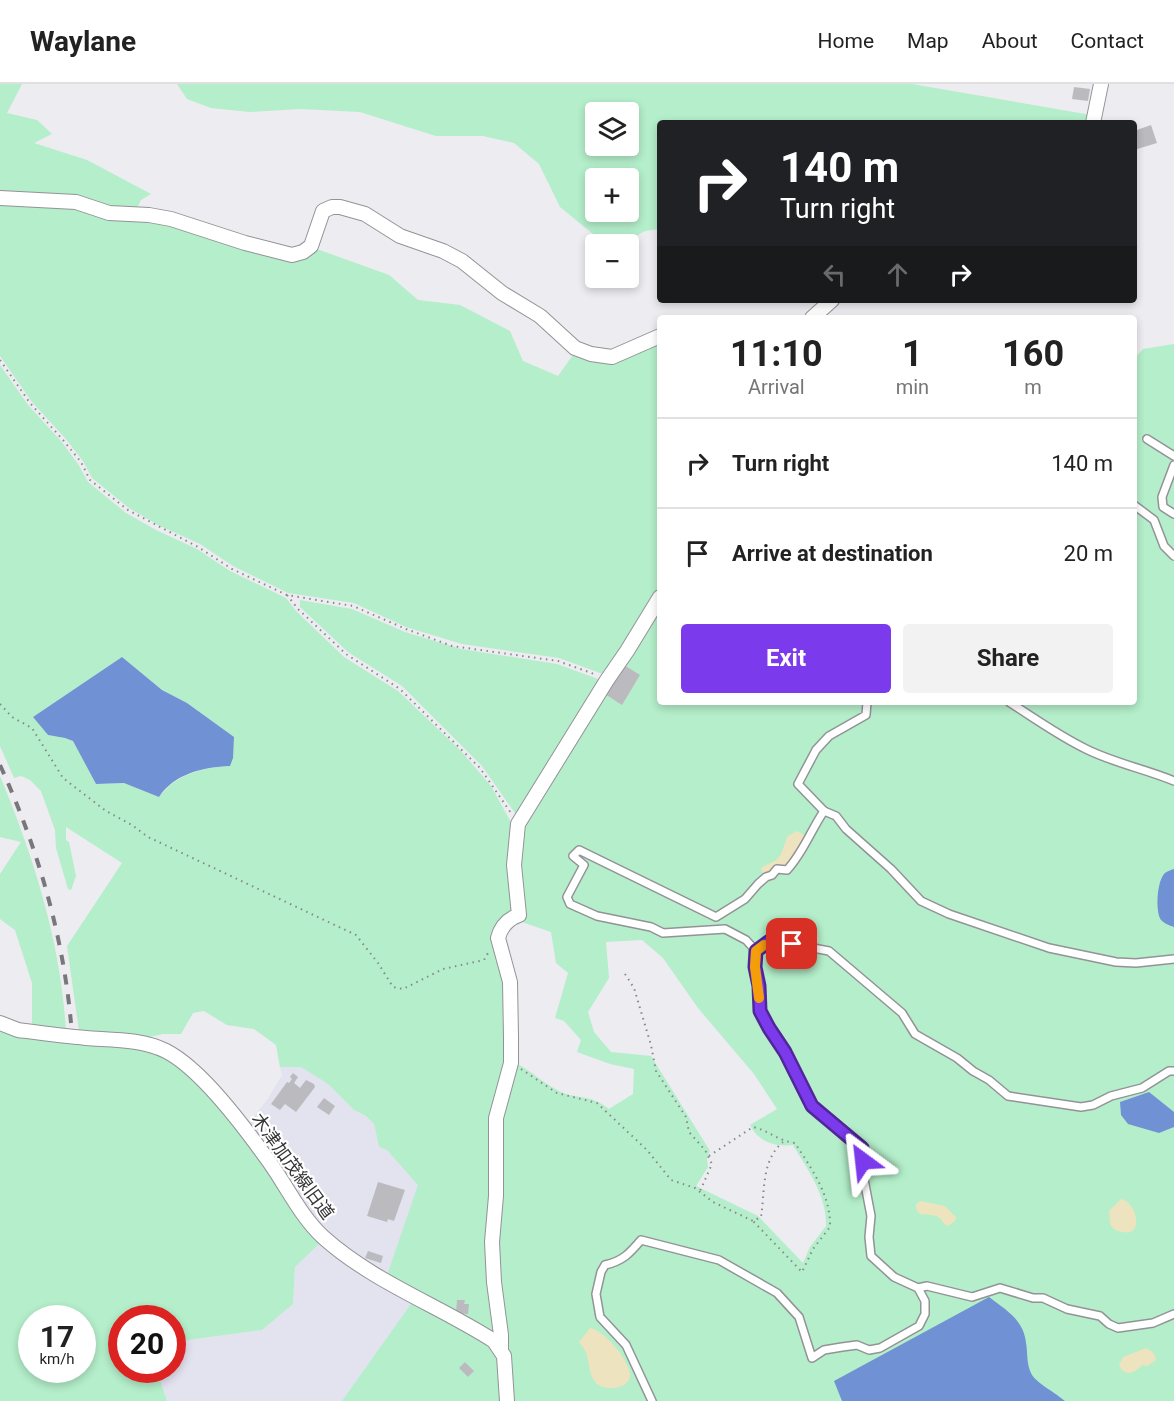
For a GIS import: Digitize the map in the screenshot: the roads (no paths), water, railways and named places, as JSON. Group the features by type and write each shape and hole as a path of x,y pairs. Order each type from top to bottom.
{"street":[{"path":"1094,120 1101,84"},
{"path":"0,198 76,202 109,213 149,215 171,219 245,243 292,255 303,252 310,246 323,212 332,207 340,207 365,214 400,236 443,251 462,261 502,293 551,324 575,348 591,354 612,357 657,337"},
{"path":"815,315 829,303"},
{"path":"507,1401 492,1242 496,1196 496,1118 511,1063 510,982 498,938 504,924 519,915 514,865 518,824 657,602"},
{"name":"木津加茂線旧道","path":"0,1023 18,1030 136,1042 165,1051 185,1063 199,1075 247,1132 322,1236 356,1264 480,1332 501,1348"}],"lane":[{"path":"1147,439 1174,456"},
{"path":"1174,465 1162,497 1164,507 1174,513"},
{"path":"1137,507 1154,520 1164,546 1174,556"},
{"path":"867,705 866,715 829,736 816,750 798,784 824,811 836,816 846,829 891,869 921,901 950,914 1049,948 1116,962 1136,963 1174,959"},
{"path":"1015,705 1084,748 1174,781"},
{"path":"652,1401 626,1345 600,1317 596,1294 605,1265 628,1256 641,1240 719,1260 777,1293 799,1317 812,1358 824,1350 842,1347 857,1345 869,1350 880,1348 919,1326 925,1314 925,1301 918,1288 894,1277 871,1256 868,1237 871,1216 863,1174 862,1148 812,1106 785,1052 769,1028 760,1011 759,986 755,967 756,951 746,940 725,929 663,933 651,927 597,916 570,904 567,897 584,866 573,856 579,850 716,916 745,899 758,884 777,869 787,870 808,841 824,811"},
{"path":"756,951 771,940 829,951 902,1013 915,1034 957,1058 1008,1096 1081,1107 1093,1106 1111,1096 1142,1088 1169,1071 1174,1071"},
{"path":"918,1288 927,1286 972,1297 1000,1288 1033,1298 1043,1298 1067,1309 1100,1316 1108,1324 1118,1328 1153,1323 1174,1314"}],"water":[{"path":"122,657 162,690 187,703 234,737 233,758 230,766 190,773 165,789 159,797 124,783 96,784 73,741 48,735 33,717"},
{"path":"1174,869 1174,927 1161,920 1158,903 1162,877"},
{"path":"1149,1092 1174,1112 1174,1127 1159,1133 1128,1124 1121,1115 1120,1102"},
{"path":"989,1297 1008,1311 1022,1328 1032,1375 1065,1401 842,1401 834,1381"}],"railway":[{"path":"0,765 26,827 46,891 62,957 71,1023"}]}
